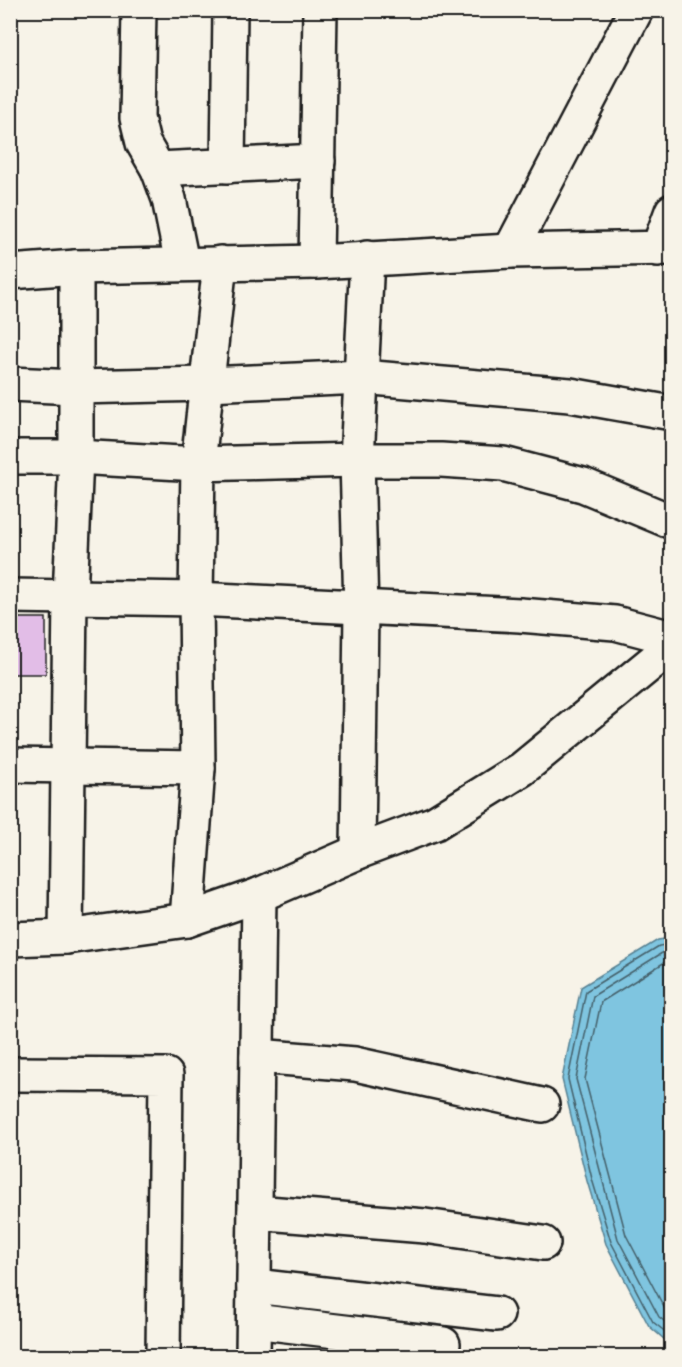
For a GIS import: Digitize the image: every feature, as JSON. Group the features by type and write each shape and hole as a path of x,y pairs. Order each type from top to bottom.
{"street":[{"path":"139,10 137,118 143,143 158,169 170,199 182,264"},
{"path":"228,166 230,10"},
{"path":"316,262 320,10"},
{"path":"510,251 636,10"},
{"path":"158,169 318,161"},
{"path":"10,272 76,267 316,262 510,251 664,248 672,211"},
{"path":"358,852 361,609 357,460 367,258"},
{"path":"187,921 198,768 196,599 198,464 220,263"},
{"path":"66,937 70,597 76,457 76,267"},
{"path":"10,384 76,387 362,377 570,395 672,413"},
{"path":"10,457 76,457 198,464 441,460 503,464 583,485 672,522"},
{"path":"10,596 196,599 361,609 520,615 615,623 669,650 522,769 435,823 358,852 259,895 187,921 66,937 10,939"},
{"path":"10,765 198,768"},
{"path":"253,1356 259,895"},
{"path":"257,1056 355,1064 542,1104"},
{"path":"10,1074 166,1075 163,1356"},
{"path":"255,1212 425,1226 543,1243"},
{"path":"254,1286 497,1314"},
{"path":"254,1321 443,1344"}],"water":[{"path":"672,938 671,1345 649,1326 606,1244 587,1181 562,1079 581,987 658,940"}],"building":[{"path":"10,618 46,618 46,674 10,674"}]}
